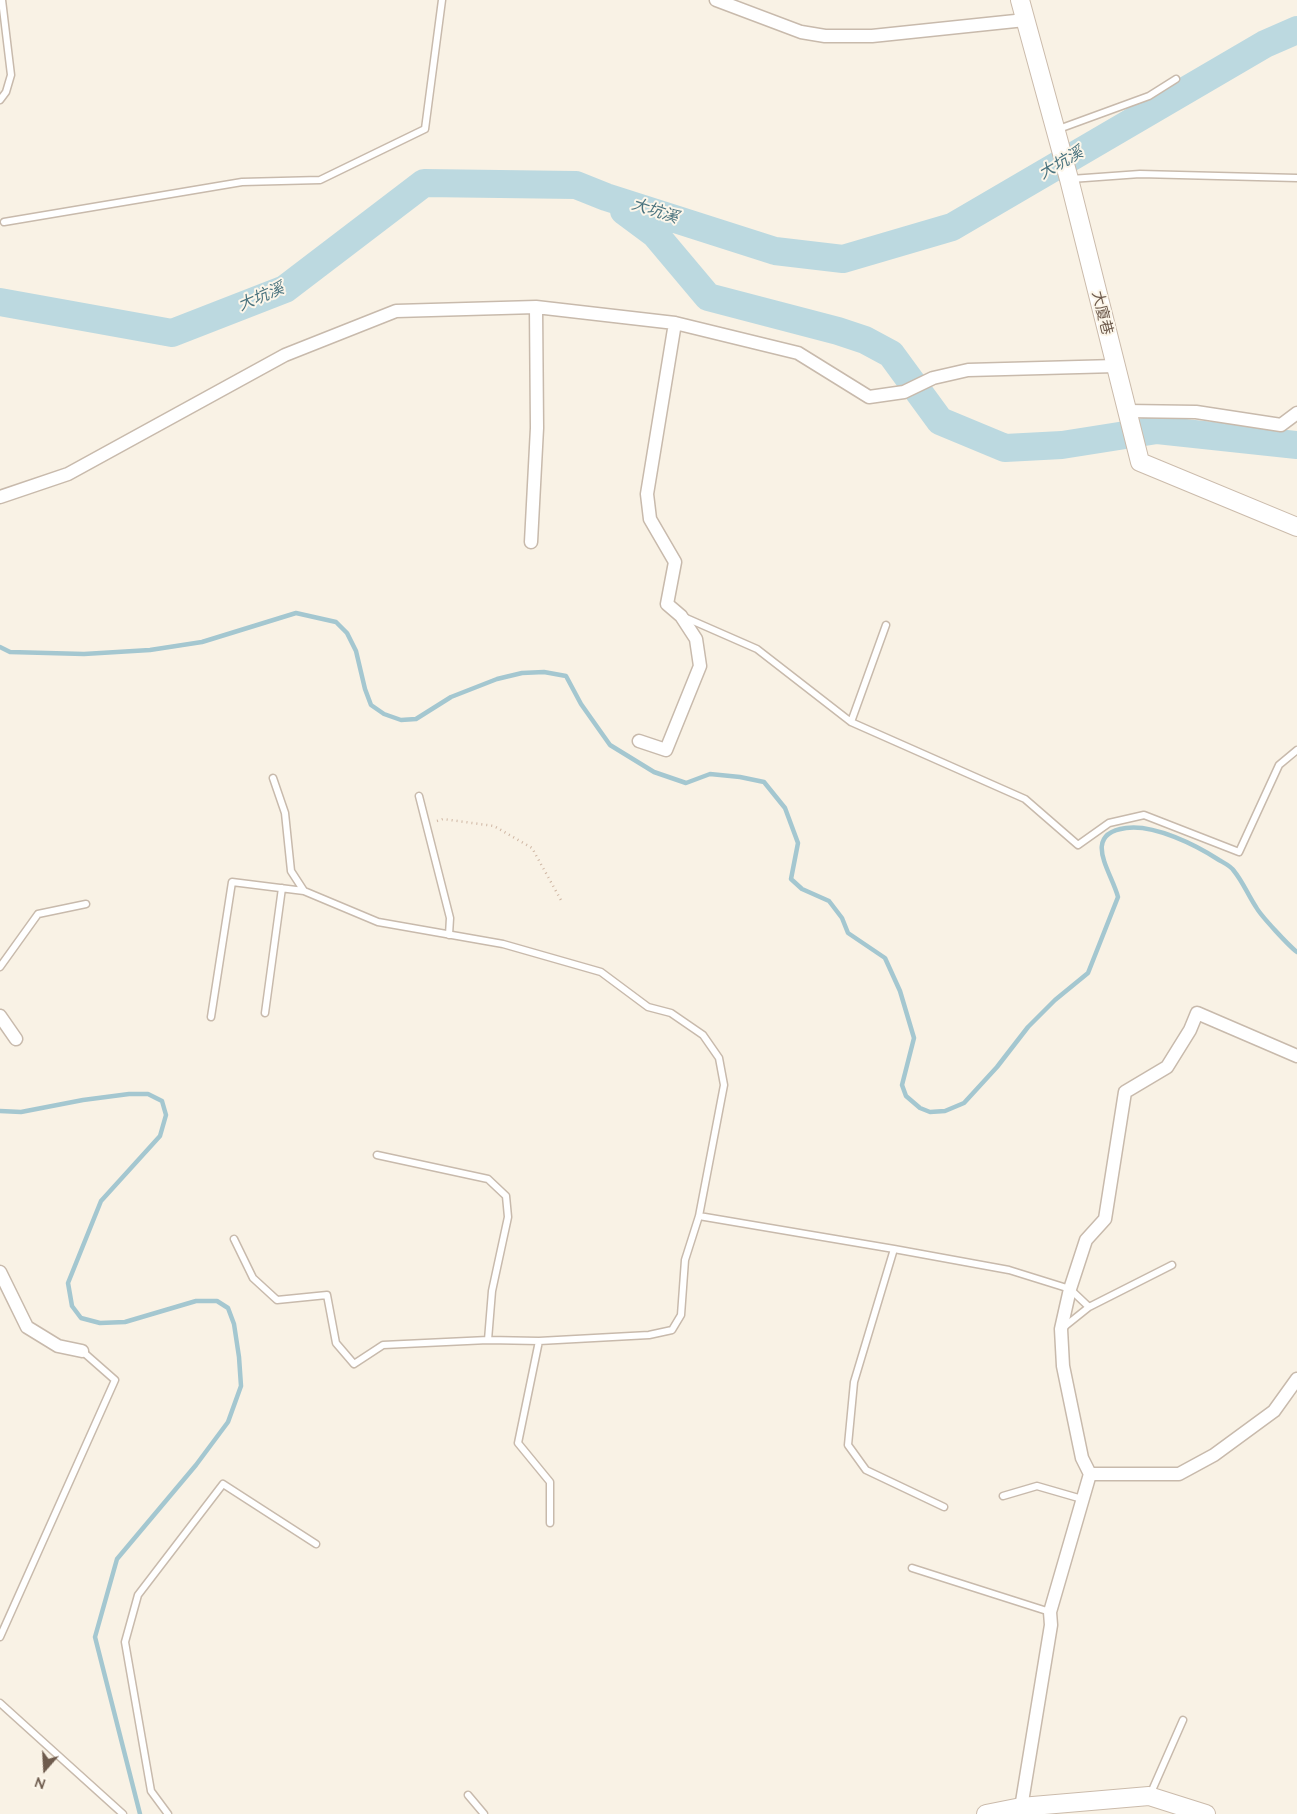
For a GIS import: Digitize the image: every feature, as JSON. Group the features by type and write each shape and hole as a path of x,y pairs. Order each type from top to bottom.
{"street":[{"path":"716,0 802,32 825,36 872,36 1025,20"},
{"name":"大廈巷","path":"1020,0 1140,462 1297,527"},
{"path":"0,497 68,474 285,355 396,311 536,307 675,323 798,353 869,397 904,392 933,378 968,370 1116,366"},
{"path":"531,542 537,428 536,307"},
{"path":"639,741 666,750 700,666 696,639 681,616 667,604 675,562 650,519 647,494 675,323"},
{"path":"1128,412 1196,412 1281,425 1297,413"},
{"path":"1021,1810 1051,1625 1050,1612 1090,1474 1082,1458 1063,1366 1061,1329 1070,1289 1086,1240 1105,1219 1125,1092 1167,1067 1190,1030 1196,1013 1297,1056"},
{"path":"0,1016 16,1039"},
{"path":"0,1272 27,1327 58,1346 82,1351"},
{"path":"1090,1474 1179,1474 1214,1455 1274,1410 1297,1379"},
{"path":"986,1814 1149,1796 1206,1814"}],"lane":[{"path":"0,100 6,92 11,75 2,0"},
{"path":"4,222 242,182 320,180 425,130 442,0"},
{"path":"1056,134 1149,96 1176,79"},
{"path":"1067,175 1140,174 1297,178"},
{"path":"681,616 757,649 852,722 1025,799 1078,845 1109,823 1144,815 1239,852 1279,765 1297,750"},
{"path":"852,722 886,625"},
{"path":"273,778 285,813 291,871 304,891"},
{"path":"419,796 450,918 449,935"},
{"path":"211,1017 232,882 282,888 304,891 378,922 502,944 601,972 648,1006 671,1013 703,1035 718,1058 724,1084 699,1216 686,1260 681,1316 672,1330 649,1335 539,1341 488,1340 383,1346 354,1364 336,1343 327,1295 277,1300 253,1278 234,1239"},
{"path":"265,1012 282,888"},
{"path":"0,967 38,914 86,904"},
{"path":"377,1155 488,1179 506,1196 508,1217 492,1291 488,1340"},
{"path":"699,1216 1009,1270 1070,1289 1089,1307"},
{"path":"894,1249 854,1382 848,1445 866,1470 944,1507"},
{"path":"1061,1329 1089,1307 1172,1265"},
{"path":"539,1341 518,1443 550,1482 550,1523"},
{"path":"0,1637 115,1380 82,1351"},
{"path":"168,1814 151,1791 125,1642 138,1595 223,1484 316,1544"},
{"path":"1003,1496 1037,1486 1082,1499"},
{"path":"912,1568 1050,1612"},
{"path":"0,1703 123,1814"},
{"path":"1149,1796 1183,1720"},
{"path":"468,1795 484,1814"}],"path":[{"path":"425,823 443,819 494,826 532,848 562,902"}],"waterway":[{"name":"大坑溪","path":"0,302 172,333 285,289 424,183 576,185 606,197 775,251 843,259 952,227 1265,44 1297,30"},
{"path":"624,211 655,234 708,297 838,331 865,340 891,354 940,421 1005,448 1062,445 1157,430 1297,445"},
{"path":"0,647 10,652 84,654 150,650 202,642 296,613 336,622 347,633 356,651 371,705 384,714 401,720 416,719 451,697 497,679 522,673 544,672 566,676 581,704 610,745 654,772 686,783 710,774 764,782 785,808 798,843 791,879 802,889 829,901 842,918 848,933 885,958 900,991 914,1038 902,1085 906,1096 920,1108 930,1112 945,1111 964,1103 997,1067 1028,1027 1055,1000 1088,973 1118,897 1102,855 1102,846 1105,838 1112,832 1126,828 1149,829 1162,832 1187,842 1227,865 1233,869 1263,917 1297,952"},
{"path":"0,1111 21,1112 83,1100 129,1094 148,1094 162,1101 166,1115 160,1136 101,1201 68,1283 72,1306 81,1318 100,1323 125,1322 196,1301 217,1301 228,1308 234,1324 241,1386 228,1422 196,1465 117,1559 95,1637 140,1814"}]}
